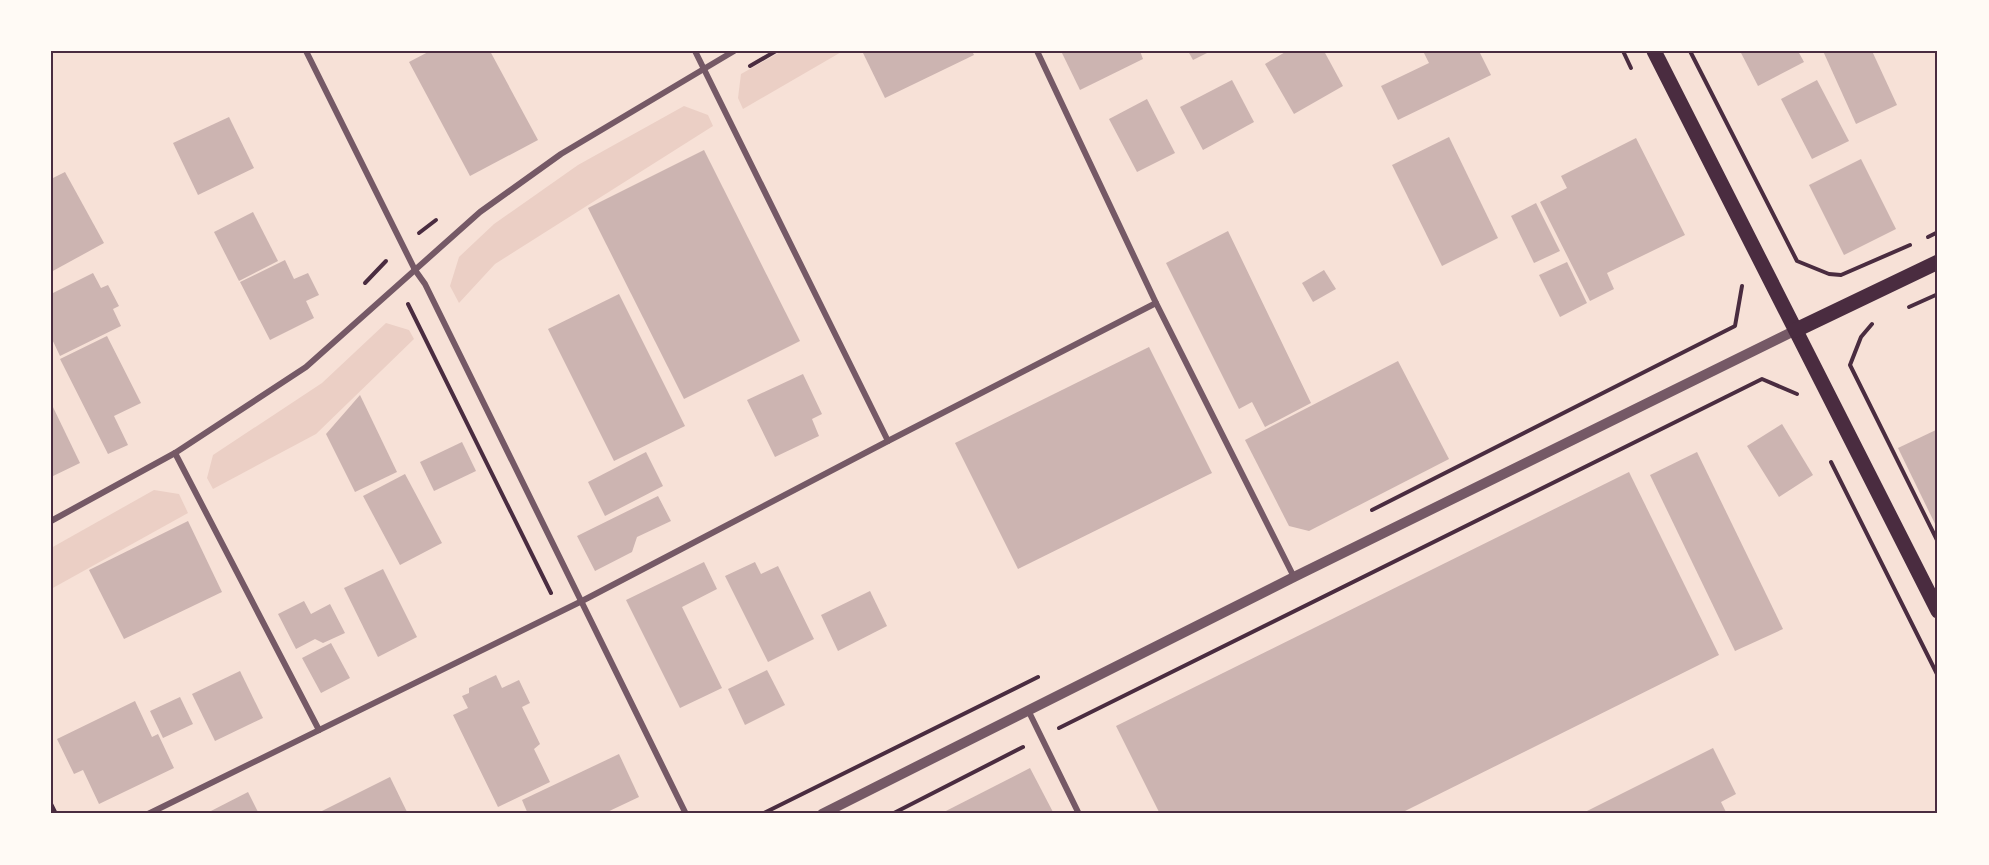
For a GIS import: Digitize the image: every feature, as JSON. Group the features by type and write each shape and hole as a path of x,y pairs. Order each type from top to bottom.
{"main road":[{"path":"1654,51 1938,611"},
{"path":"1796,330 1938,262"}],"street":[{"path":"306,51 414,270 425,284 686,814"},
{"path":"695,51 888,441"},
{"path":"51,521 175,453 306,367 480,212 561,154 734,51"},
{"path":"1037,51 1156,303 1294,577"},
{"path":"148,814 582,601 1156,303"},
{"path":"822,814 1294,577 1796,330"},
{"path":"175,453 319,730"},
{"path":"1028,710 1079,814"}],"path":[{"path":"1623,51 1633,72"},
{"path":"1690,51 1797,261 1829,274 1841,275 1917,242"},
{"path":"414,224 419,234 445,213"},
{"path":"1927,237 1938,232"},
{"path":"362,286 387,262 381,252"},
{"path":"1735,326 1743,287 1737,277"},
{"path":"1899,311 1938,294"},
{"path":"406,302 560,612"},
{"path":"1880,320 1870,325 1861,337 1850,365 1938,542"},
{"path":"892,814 1762,378 1796,392 1801,402"},
{"path":"1828,455 1938,676"},
{"path":"51,804 56,814"}],"shaded area":[{"path":"782,51 843,51 743,109 738,98 741,74"},
{"path":"684,106 708,115 713,126 495,264 459,303 450,286 459,257 494,224 578,165"},
{"path":"386,323 409,330 414,339 316,434 213,489 207,478 213,455 322,383"},
{"path":"154,490 179,494 188,513 51,589 51,548"}],"building":[{"path":"430,51 490,51 538,140 470,176 409,62"},
{"path":"868,51 972,51 974,55 885,98 863,53"},
{"path":"1061,51 1140,51 1143,59 1080,90"},
{"path":"1188,51 1211,51 1193,60"},
{"path":"1287,51 1324,51 1343,86 1294,114 1265,64"},
{"path":"1423,51 1479,51 1491,75 1398,120 1381,86 1429,63"},
{"path":"1740,51 1798,51 1804,62 1758,86"},
{"path":"1823,51 1872,51 1897,105 1856,124"},
{"path":"1232,80 1254,122 1203,150 1180,107"},
{"path":"1817,80 1849,141 1812,159 1781,99"},
{"path":"1147,99 1175,153 1137,172 1109,119"},
{"path":"229,117 254,168 198,195 173,143"},
{"path":"1449,137 1498,238 1442,266 1392,165"},
{"path":"1636,138 1685,235 1607,273 1614,289 1590,301 1540,202 1567,188 1561,176"},
{"path":"704,150 800,341 684,399 588,208"},
{"path":"1861,159 1896,229 1844,255 1809,185"},
{"path":"65,172 104,243 51,272 51,179"},
{"path":"1536,203 1560,251 1534,263 1511,216"},
{"path":"253,212 278,261 239,281 214,232"},
{"path":"1228,231 1311,403 1265,427 1252,402 1239,409 1166,263"},
{"path":"285,260 294,279 308,273 319,295 306,301 314,318 270,340 240,282"},
{"path":"1567,262 1587,303 1560,317 1539,275"},
{"path":"1324,270 1336,289 1313,302 1302,283"},
{"path":"93,273 101,288 108,285 119,306 113,309 121,326 60,356 51,337 51,294"},
{"path":"619,294 685,426 614,461 548,329"},
{"path":"107,336 141,403 114,416 128,445 108,454 60,359"},
{"path":"1149,347 1212,473 1018,569 955,443"},
{"path":"1398,361 1449,459 1309,531 1289,526 1245,440"},
{"path":"803,374 822,414 812,419 819,436 775,457 747,400"},
{"path":"360,395 397,472 355,492 326,434"},
{"path":"51,403 80,463 51,477"},
{"path":"1782,424 1813,475 1779,497 1747,446"},
{"path":"1938,429 1938,530 1898,448"},
{"path":"462,442 476,471 434,491 420,462"},
{"path":"646,452 663,486 605,516 588,482"},
{"path":"1697,452 1783,629 1735,651 1650,475"},
{"path":"1629,472 1719,655 1399,814 1160,814 1116,726"},
{"path":"405,474 442,543 400,565 363,496"},
{"path":"658,496 671,521 637,537 632,552 595,571 577,536"},
{"path":"188,521 222,592 124,639 89,570"},
{"path":"704,562 717,589 682,607 722,688 680,708 626,600"},
{"path":"755,562 761,574 778,566 814,639 768,662 725,576"},
{"path":"383,569 417,637 378,657 344,588"},
{"path":"870,591 887,626 838,651 821,615"},
{"path":"304,601 311,614 330,604 345,633 323,643 315,639 296,649 278,614"},
{"path":"331,643 350,678 321,693 302,658"},
{"path":"767,670 785,705 745,725 728,689"},
{"path":"240,671 263,718 215,741 192,694"},
{"path":"496,675 502,688 519,680 530,703 522,707 540,744 534,749 550,782 498,807 453,715 468,708 462,696 469,693 469,688"},
{"path":"180,697 193,724 163,738 150,711"},
{"path":"135,701 152,737 158,734 174,768 99,804 83,770 74,774 57,739"},
{"path":"1713,748 1736,794 1721,802 1727,814 1581,814"},
{"path":"619,754 639,797 603,814 528,814 522,800"},
{"path":"1030,768 1054,814 940,814"},
{"path":"390,777 408,814 316,814"},
{"path":"248,792 259,814 210,814 209,812"}]}
